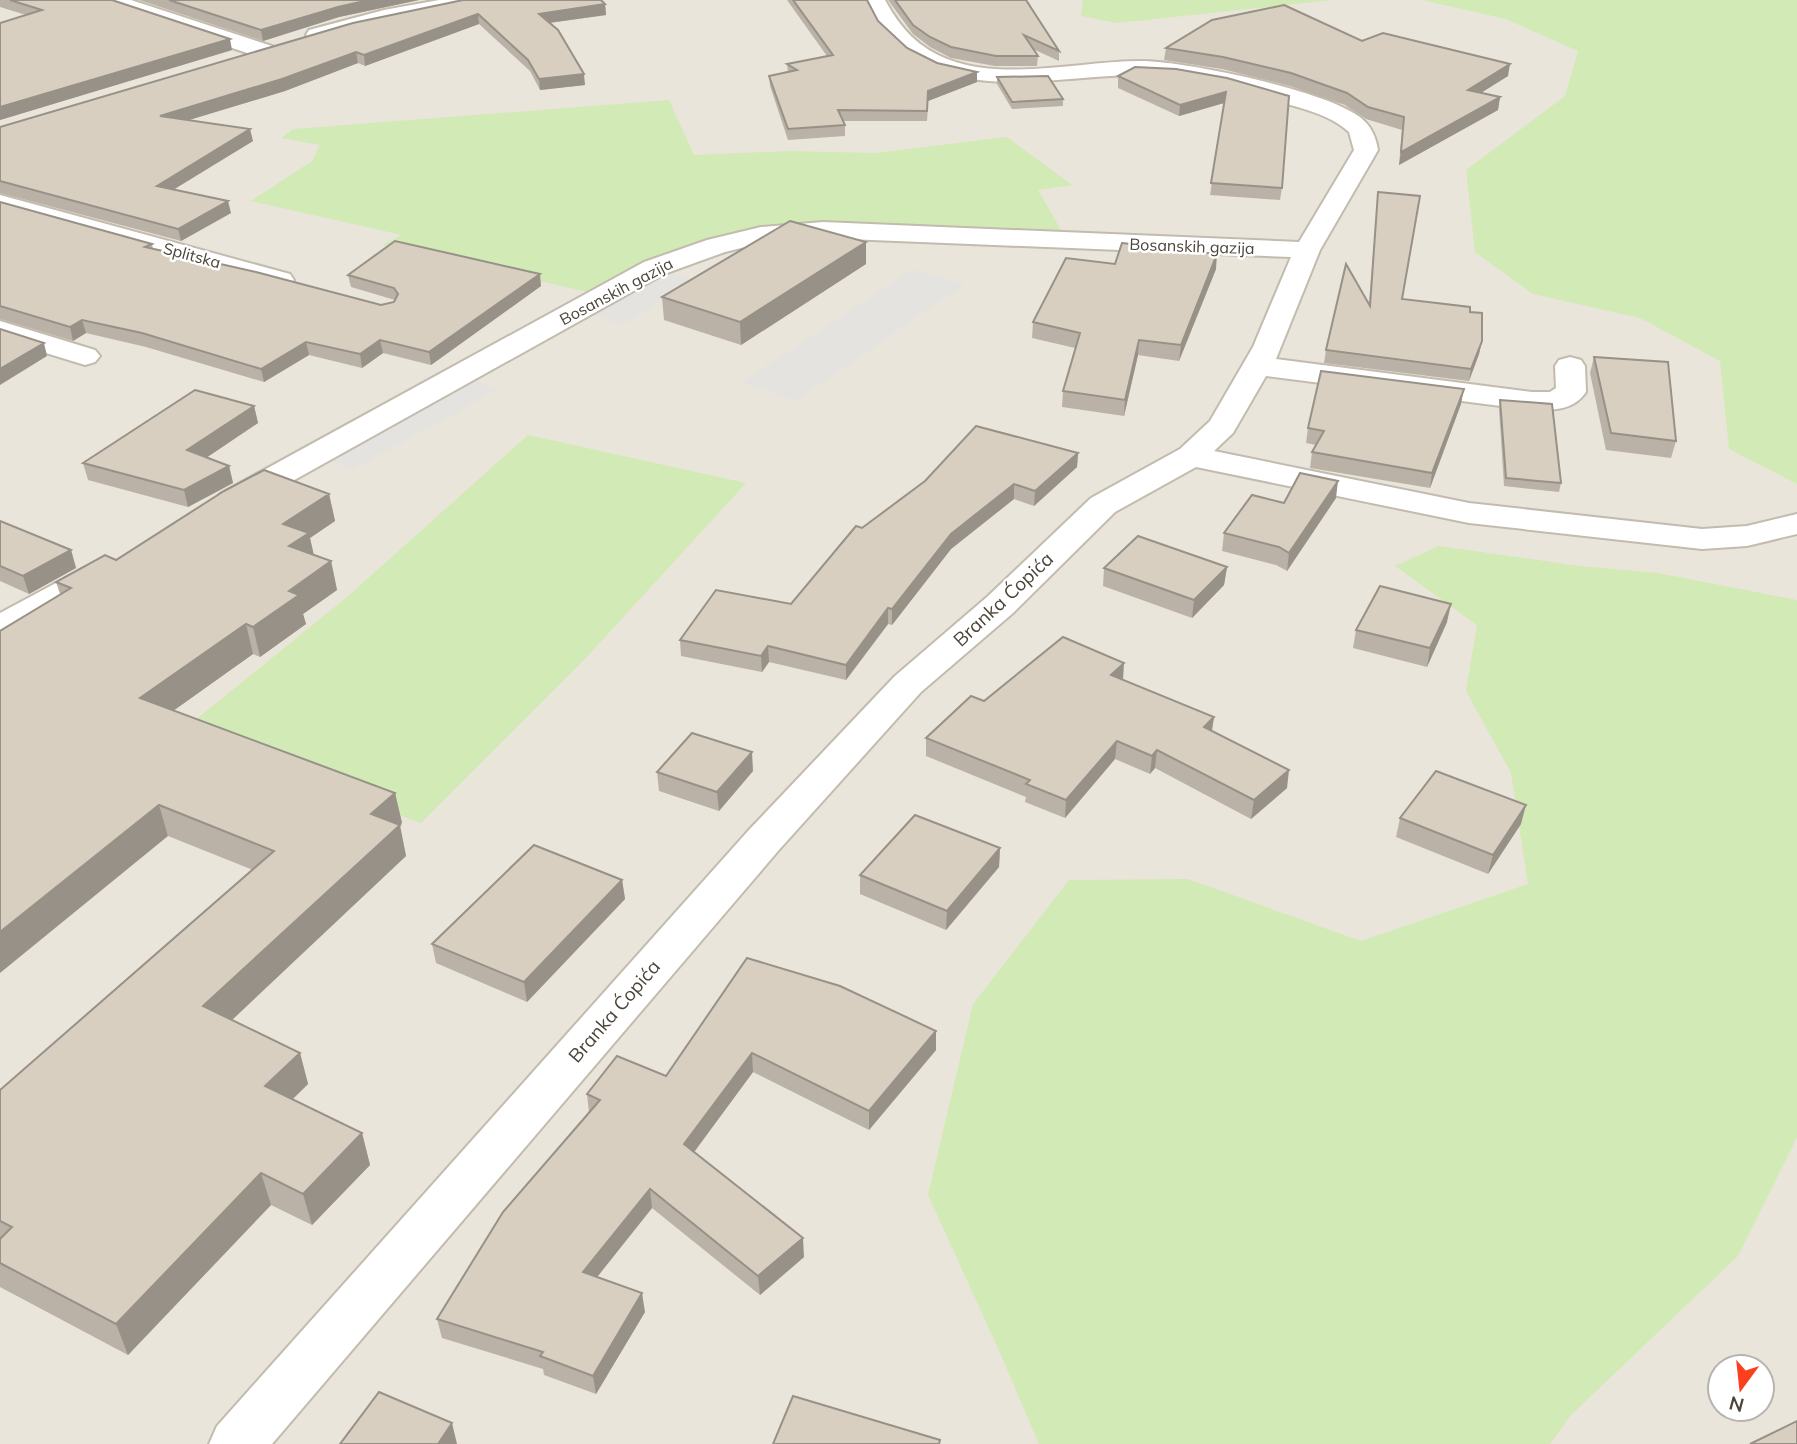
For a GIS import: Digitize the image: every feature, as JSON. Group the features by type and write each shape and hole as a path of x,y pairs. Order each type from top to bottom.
{"street":[{"path":"110,0 264,51"},
{"path":"225,63 384,16 475,0"},
{"name":"Branka Ćopića","path":"237,1444 763,841 908,684 1000,605 1103,505 1191,456 1222,426 1259,366 1307,250 1366,150 1362,133 1341,115 1249,85 1196,73 1143,68 1008,76 977,73 919,53 891,29 875,0"},
{"name":"Splitska","path":"0,203 304,286"},
{"name":"Bosanskih gazija","path":"207,515 654,268 716,246 761,235 823,230 1307,250"},
{"path":"0,330 85,356"},
{"path":"1259,366 1532,401 1557,401 1571,392 1570,366"},
{"path":"1191,456 1457,511 1513,519 1702,539 1747,536 1797,524"},
{"path":"0,628 122,561"}],"shaded area":[{"path":"0,0 1797,0 1797,1444 0,1444"},
{"path":"654,268 697,281 622,325 579,310"},
{"path":"913,269 965,284 796,401 741,382"},
{"path":"464,375 499,389 352,470 316,455"}],"green space":[{"path":"1083,0 1333,0 1117,23 1081,16"},
{"path":"1422,0 1797,0 1797,484 1729,449 1720,361 1640,318 1533,294 1475,252 1466,170 1565,96 1578,51 1506,19"},
{"path":"669,100 694,155 789,151 875,153 1007,137 1072,185 1038,190 1068,242 761,235 605,296 382,245 402,235 251,201 312,161 320,145 281,138 293,129"},
{"path":"528,435 746,483 585,659 421,823 178,734 347,597"},
{"path":"1439,546 1580,566 1658,573 1797,600 1797,1137 1738,1256 1570,1416 1550,1444 1039,1444 928,1195 973,1004 1069,880 1188,879 1361,941 1528,884 1511,773 1466,691 1477,625 1395,566"}],"building":[{"path":"10,0 112,0 230,39 0,107 0,23 42,10"},
{"path":"169,0 369,0 261,30"},
{"path":"463,0 601,0 605,4 539,14 558,30 584,74 539,79 528,60 478,14 364,55 356,52 282,79 160,116 250,129 157,186 228,201 178,229 0,181 0,127 353,23"},
{"path":"793,0 867,0 878,21 907,48 937,63 977,72 928,91 927,111 838,110 845,125 788,129 769,76 797,70 787,64 833,55"},
{"path":"895,0 1026,0 1059,51 1024,35 1038,56 996,56 951,47 913,25"},
{"path":"1284,5 1362,41 1383,33 1510,64 1468,90 1500,97 1401,152 1404,117 1368,107 1347,93 1291,73 1223,57 1166,48 1212,20"},
{"path":"1135,67 1176,69 1227,78 1289,96 1282,188 1211,183 1226,92 1180,105 1118,76"},
{"path":"1048,76 1063,99 1012,102 997,77"},
{"path":"1378,192 1420,196 1402,299 1470,307 1470,312 1482,313 1482,341 1471,369 1326,350 1346,264 1370,306"},
{"path":"0,202 152,244 145,247 256,272 381,305 394,302 398,294 394,288 348,275 395,241 540,274 429,352 380,340 360,354 306,342 261,369 142,333 82,320 70,327 0,306"},
{"path":"790,221 866,242 740,322 662,297"},
{"path":"1122,243 1217,254 1181,345 1139,340 1125,400 1063,391 1080,333 1033,322 1066,258 1115,264"},
{"path":"0,329 44,343 0,369"},
{"path":"1594,357 1668,362 1676,441 1611,433"},
{"path":"1321,371 1464,389 1432,473 1312,452 1324,431 1308,428"},
{"path":"195,390 254,406 187,450 229,466 184,490 83,463"},
{"path":"1500,400 1552,404 1561,483 1506,478"},
{"path":"976,426 1078,453 1035,491 1014,484 951,534 892,609 888,608 846,665 768,646 761,656 680,640 716,590 791,604 856,526 862,528 925,481"},
{"path":"264,470 329,494 283,524 309,533 289,546 331,561 289,591 299,595 253,627 246,624 140,698 395,793 371,814 400,825 203,1006 300,1053 265,1086 362,1133 303,1194 261,1173 116,1324 0,1263 0,1239 12,1227 0,1221 0,1090 274,851 159,805 0,932 0,631 71,588 56,582 105,555 116,560 224,491"},
{"path":"1300,473 1338,481 1289,553 1279,547 1224,533 1252,495 1284,503"},
{"path":"0,521 71,550 23,576 0,566"},
{"path":"1138,536 1227,567 1194,600 1104,568"},
{"path":"1380,586 1451,604 1430,648 1356,630"},
{"path":"1063,637 1124,663 1111,675 1214,717 1204,727 1289,770 1254,800 1157,750 1152,756 1117,741 1066,800 1026,784 1030,780 926,738 971,696 984,701"},
{"path":"692,733 752,752 717,792 657,772"},
{"path":"1436,771 1526,805 1493,855 1400,818"},
{"path":"915,815 1000,848 947,911 860,875"},
{"path":"534,845 622,880 524,982 432,944"},
{"path":"747,958 840,986 936,1031 869,1111 752,1053 684,1144 803,1238 758,1276 650,1189 583,1272 642,1293 593,1376 540,1356 543,1352 437,1319 503,1212 600,1100 587,1094 617,1056 666,1076"},
{"path":"379,1392 452,1423 438,1444 340,1444"},
{"path":"793,1396 940,1440 939,1444 773,1444"},
{"path":"1797,1421 1797,1444 1750,1444"}]}
